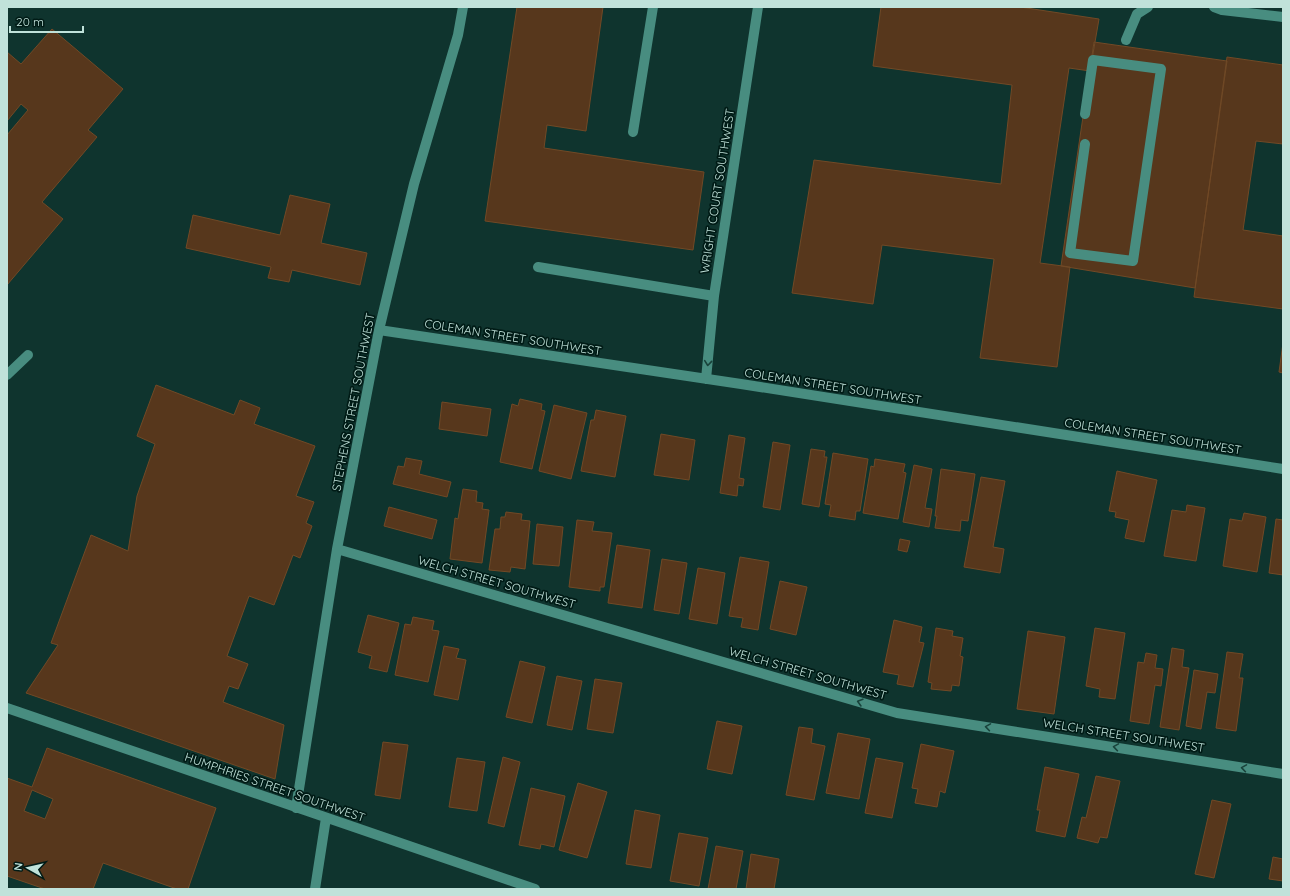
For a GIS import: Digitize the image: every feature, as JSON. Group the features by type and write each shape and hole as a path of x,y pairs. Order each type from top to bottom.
{"street":[{"name":"STEPHENS STREET SOUTHWEST","path":"296,808 337,549 379,330 414,184 458,35 463,7"},
{"path":"633,132 652,7"},
{"name":"WRIGHT COURT SOUTHWEST","path":"706,379 714,296 758,7"},
{"path":"1126,40 1137,14 1148,7"},
{"path":"1214,7 1222,10 1283,17"},
{"path":"1085,114 1093,60 1161,69 1133,261 1070,253 1086,144"},
{"path":"538,267 714,296"},
{"name":"COLEMAN STREET SOUTHWEST","path":"379,330 706,379 1283,469"},
{"path":"7,375 28,355"},
{"name":"WELCH STREET SOUTHWEST","path":"337,549 898,713 1283,774"},
{"name":"HUMPHRIES STREET SOUTHWEST","path":"7,708 534,889"},
{"path":"315,889 326,818"}],"building":[{"path":"517,7 603,7 586,131 547,125 544,148 704,172 693,250 485,221"},
{"path":"881,7 1020,7 1099,19 1090,71 1069,68 1040,263 1070,267 1057,367 980,358 994,259 882,245 873,304 792,293 814,160 1001,184 1012,85 873,66"},
{"path":"52,29 123,89 88,130 97,137 42,202 63,219 7,285 7,135 28,110 21,104 7,121 7,52 21,64"},
{"path":"1094,42 1227,61 1195,288 1061,266"},
{"path":"1227,57 1283,65 1283,144 1256,141 1243,230 1283,236 1283,309 1194,297"},
{"path":"290,195 330,204 321,243 367,253 360,285 292,270 289,282 268,278 271,267 186,248 193,215 280,235"},
{"path":"1283,343 1283,373 1279,372"},
{"path":"156,385 234,415 240,400 260,408 254,424 315,446 296,496 314,502 306,523 312,526 300,558 293,555 274,605 249,596 227,656 248,664 238,689 229,686 223,702 284,725 275,779 26,693 58,645 51,643 91,535 128,551 137,496 155,444 137,436"},
{"path":"520,399 542,404 541,410 545,411 532,469 500,462 512,404 518,406"},
{"path":"442,402 491,409 487,436 439,429"},
{"path":"554,405 587,413 571,479 539,471"},
{"path":"596,410 626,416 615,477 581,471 591,420 594,420"},
{"path":"661,434 695,440 689,480 654,475"},
{"path":"729,435 745,438 739,478 744,479 743,486 738,485 737,496 720,493"},
{"path":"773,442 790,445 780,510 763,507"},
{"path":"811,449 825,451 824,457 827,457 819,507 802,504"},
{"path":"833,453 868,459 860,511 856,511 855,520 829,516 831,505 825,504"},
{"path":"406,458 422,461 419,474 451,482 447,497 393,484 398,466 404,467"},
{"path":"875,459 905,464 903,472 906,473 898,519 863,513 871,466 874,467"},
{"path":"914,465 932,469 925,508 932,509 929,527 903,522"},
{"path":"941,469 975,474 968,521 961,520 960,531 935,528 937,516 935,516"},
{"path":"1117,471 1157,480 1144,542 1125,538 1129,520 1115,517 1116,512 1109,511"},
{"path":"981,477 1005,481 993,547 1004,549 1000,573 964,567"},
{"path":"463,489 477,491 476,502 483,503 482,509 489,510 482,563 450,559 455,518 458,519"},
{"path":"1187,505 1205,508 1196,561 1164,556 1172,510 1186,512"},
{"path":"389,507 437,520 432,539 384,526"},
{"path":"506,512 522,514 521,520 530,521 525,569 511,567 510,572 489,570 495,529 500,529 501,517 505,517"},
{"path":"1244,513 1266,517 1257,572 1223,566 1230,519 1242,521"},
{"path":"1276,519 1283,520 1283,575 1269,573"},
{"path":"577,520 594,522 592,531 612,533 604,587 600,587 600,591 569,587"},
{"path":"537,524 563,527 559,566 533,564"},
{"path":"900,539 910,541 907,552 898,550"},
{"path":"617,545 650,550 642,608 608,603"},
{"path":"740,557 769,562 758,630 741,627 743,618 729,616"},
{"path":"662,559 687,563 679,614 654,610"},
{"path":"698,568 725,573 717,624 689,619"},
{"path":"780,581 807,587 796,635 770,629"},
{"path":"368,615 399,623 387,672 369,668 372,656 358,652"},
{"path":"413,617 434,621 432,630 439,631 428,682 395,675 405,624 411,625"},
{"path":"894,620 922,627 919,642 924,643 913,687 897,684 899,675 883,672"},
{"path":"936,628 953,631 952,636 963,638 960,656 963,657 959,686 952,685 951,691 931,689 932,683 928,682"},
{"path":"1095,628 1125,633 1115,699 1099,697 1100,689 1086,686"},
{"path":"1028,631 1065,637 1054,714 1017,709"},
{"path":"444,646 459,649 456,658 466,660 458,700 434,695"},
{"path":"1172,648 1184,650 1182,667 1189,668 1179,730 1160,727"},
{"path":"1227,652 1243,654 1239,678 1243,678 1236,731 1216,728"},
{"path":"1146,653 1157,655 1155,668 1163,669 1161,686 1155,685 1149,724 1130,721 1138,662 1144,663"},
{"path":"520,661 545,667 532,723 506,717"},
{"path":"1194,670 1218,674 1215,693 1207,692 1201,729 1186,726"},
{"path":"557,676 582,681 572,730 547,725"},
{"path":"595,679 622,683 613,733 587,729"},
{"path":"717,721 742,726 732,774 707,769"},
{"path":"799,727 813,729 811,743 825,746 814,800 786,795"},
{"path":"838,733 870,739 859,799 826,793"},
{"path":"383,742 408,745 400,799 375,795"},
{"path":"921,744 954,751 945,793 940,791 937,807 915,803 918,789 912,788"},
{"path":"47,748 216,808 188,889 177,889 103,863 93,889 45,889 7,876 7,778 32,787","holes":["32,790 53,799 45,819 24,811"]},
{"path":"503,757 520,762 504,827 488,823"},
{"path":"457,758 485,762 477,811 449,807"},
{"path":"876,758 903,763 892,818 865,813"},
{"path":"1045,767 1079,774 1065,837 1036,831 1040,810 1037,810"},
{"path":"1096,776 1120,781 1107,838 1100,837 1098,843 1077,838 1082,817 1086,818"},
{"path":"578,783 607,792 587,858 559,850"},
{"path":"531,788 565,796 554,847 541,844 540,849 519,845"},
{"path":"1212,800 1231,804 1214,878 1195,874"},
{"path":"635,810 660,815 651,868 626,864"},
{"path":"679,833 708,838 699,886 670,881"},
{"path":"716,846 743,851 736,889 708,889"},
{"path":"751,854 779,859 774,889 746,889"},
{"path":"1273,857 1283,859 1283,881 1269,879"}]}
